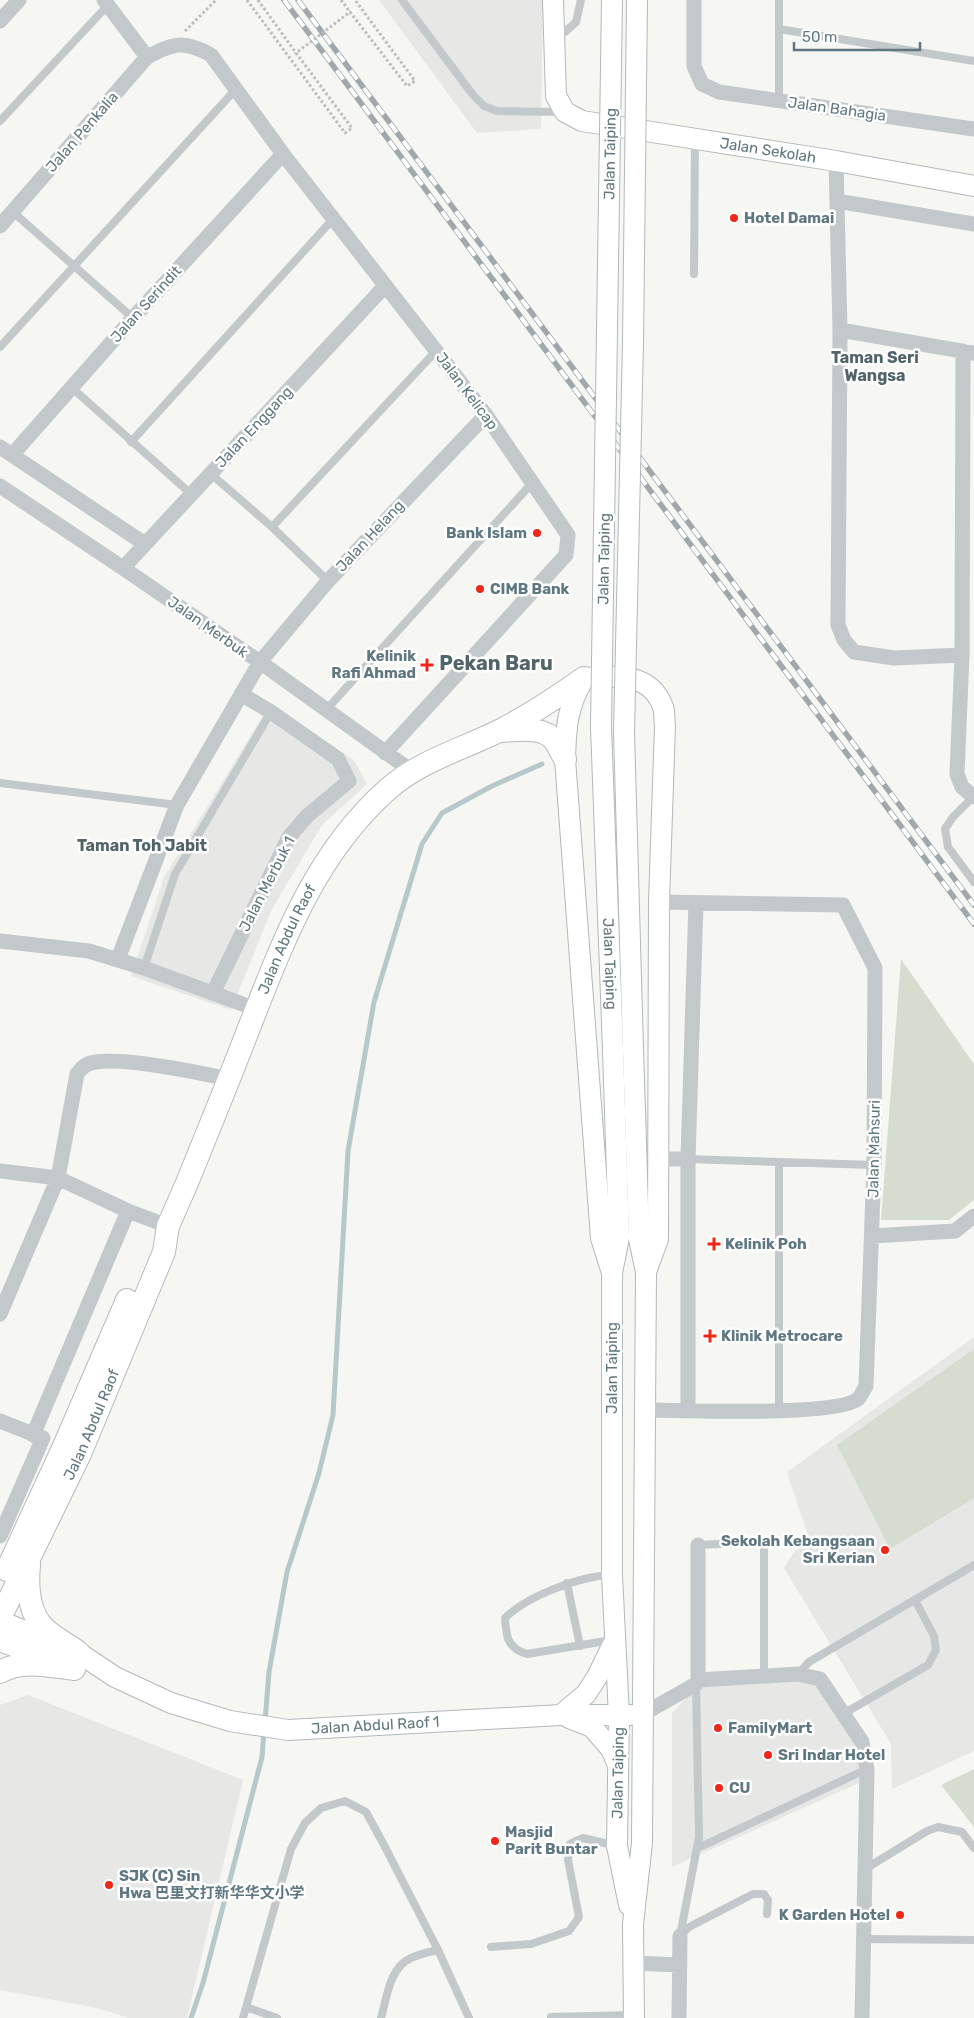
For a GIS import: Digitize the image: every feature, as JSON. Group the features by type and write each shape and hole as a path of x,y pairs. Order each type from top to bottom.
{"main road":[{"path":"553,0 556,96 564,112"},
{"name":"Jalan Taiping","path":"612,0 601,727 619,1237 612,1273 612,1575 619,1716 616,1846 633,1924"},
{"name":"Jalan Taiping","path":"634,2016 633,1924 642,1844 646,1272 639,1239 624,732 633,343 637,0"},
{"name":"Jalan Sekolah","path":"564,112 582,121 836,161 974,186"},
{"path":"499,731 536,711 584,678 616,676 636,679 652,690 663,707 665,726 659,902 658,1239 646,1272"},
{"path":"584,678 574,696 568,714 565,760 601,1238 612,1273"},
{"path":"499,731 524,729 541,731 555,740 565,760"},
{"name":"Jalan Abdul Raof","path":"0,1619 29,1559 151,1246 168,1226 296,912 327,858 361,816 388,789 413,772 468,744 499,731"},
{"name":"Jalan Abdul Raof","path":"0,1585 72,1450"},
{"path":"29,1559 29,1594 35,1616 44,1629 77,1661"},
{"name":"Jalan Abdul Raof 1","path":"0,1619 77,1661 171,1703 230,1721 288,1730 561,1715 619,1716 643,1714"},
{"path":"614,1640 606,1662 586,1694 561,1715 592,1727 611,1749 618,1764"},
{"name":"Jalan Abdul Raof 1","path":"0,1641 77,1661"},
{"path":"0,1672 17,1665 50,1665 77,1661"}],"street":[{"path":"0,21 20,0"},
{"name":"Jalan Bahagia","path":"694,0 694,66 702,84 719,92 974,129"},
{"path":"106,2 147,57"},
{"name":"Jalan Penkalia","path":"0,226 147,57 170,45"},
{"name":"Jalan Kelicap","path":"170,45 194,46 211,55 283,154 486,415 568,534 566,555 385,753"},
{"name":"Jalan Serindit","path":"6,451 71,387 283,154"},
{"path":"836,161 840,330 838,625 844,640 854,652 894,658 962,655"},
{"path":"837,201 974,224"},
{"name":"Jalan Enggang","path":"123,568 385,286"},
{"path":"840,330 969,352 968,499 957,774 962,787 974,797"},
{"name":"Jalan Helang","path":"118,959 177,805 260,662 328,581 486,415"},
{"path":"6,451 144,544"},
{"name":"Jalan Merbuk","path":"0,486 260,662 413,772"},
{"path":"241,694 271,712"},
{"name":"Jalan Merbuk 1","path":"213,992 289,838 307,816 349,781 338,759 271,712"},
{"path":"659,902 696,903 688,1159 688,1410"},
{"name":"Jalan Mahsuri","path":"696,903 843,905 875,968 874,1165 866,1386 858,1398 840,1406 779,1411"},
{"path":"0,941 89,951 118,959 213,992 256,1010"},
{"path":"0,1314 58,1178 78,1074 82,1068 89,1063 99,1061 116,1062 174,1068 229,1079"},
{"path":"659,1159 688,1159"},
{"path":"0,1171 58,1178 128,1211 168,1226"},
{"path":"0,1536 128,1211"},
{"path":"872,1236 955,1231 974,1216"},
{"path":"645,1410 779,1411"},
{"path":"0,1422 72,1450"},
{"path":"697,1682 698,1545"},
{"path":"643,1714 697,1682 798,1674 820,1679 862,1742 868,1769 862,2018"},
{"path":"679,2018 680,1936"},
{"path":"634,1963 680,1965"}],"lane":[{"path":"402,0 473,95 484,106 497,111 564,112"},
{"path":"553,31 565,32 576,22 581,0"},
{"path":"779,0 779,101"},
{"path":"0,121 106,2"},
{"path":"779,29 974,61"},
{"path":"0,347 236,89"},
{"path":"694,274 695,139"},
{"path":"13,212 133,318"},
{"path":"132,442 333,218"},
{"path":"272,527 436,351"},
{"path":"71,387 191,494"},
{"path":"210,474 272,527 328,581"},
{"path":"325,710 533,482"},
{"path":"144,968 175,874 271,712"},
{"path":"0,783 177,805"},
{"path":"974,797 953,817 945,829 948,847 974,882"},
{"path":"688,1159 874,1165"},
{"path":"779,1162 779,1411"},
{"path":"698,1545 764,1542 764,1676"},
{"path":"798,1674 809,1662 974,1565"},
{"path":"612,1575 597,1575 567,1583 513,1610 505,1618 506,1636 516,1651 526,1654 614,1640"},
{"path":"567,1583 580,1646"},
{"path":"843,1714 928,1665 936,1650 934,1636 915,1600"},
{"path":"680,1936 698,1848 697,1682"},
{"path":"698,1848 868,1769"},
{"path":"243,2018 291,1849 305,1823 321,1808 345,1801 366,1812 438,1950 469,2018"},
{"path":"866,1869 927,1831 938,1827 962,1832 974,1848"},
{"path":"491,1947 531,1944 569,1930 579,1917 568,1860 570,1844 583,1838 616,1846"},
{"path":"680,1936 689,1927 753,1894 764,1894 768,1900 767,1914"},
{"path":"864,1939 974,1940"},
{"path":"381,2018 393,1975 399,1966 410,1958 438,1950"},
{"path":"246,2007 277,2018"},
{"path":"551,2017 634,2016"}],"path":[{"path":"170,45 216,0"},
{"path":"248,0 345,133 352,128 258,0"},
{"path":"341,0 407,86 415,81 355,0"},
{"path":"296,53 350,12"}],"shaded area":[{"path":"379,0 543,0 541,129 477,133"},
{"path":"270,704 354,760 367,784 322,825 272,909 231,1010 131,976 164,877"},
{"path":"901,959 974,1064 974,1200 949,1220 881,1220"},
{"name":"Sekolah Kebangsaan Sri Kerian","path":"974,1337 974,1751 892,1789 891,1744 784,1568 807,1532 787,1472"},
{"path":"974,1349 974,1498 890,1549 837,1445"},
{"path":"796,1676 820,1686 860,1750 859,1783 672,1867 672,1713 697,1686"},
{"name":"SJK (C) Sin Hwa 巴里文打新华华文小学","path":"28,1695 243,1780 187,2018 129,2018 97,2008 0,1990 0,1705"},
{"path":"974,1769 974,1827 941,1785"}],"waterway":[{"path":"265,1722 269,1672 287,1572 319,1473 333,1415 348,1151 374,1002 422,844 442,813 492,786 542,764"},
{"path":"191,2018 203,1983 262,1757 264,1731"}],"railway":[{"path":"284,0 974,924"},
{"path":"298,0 974,905"}],"place":[{"name":"Hotel Damai","path":"734,218"},
{"name":"Bank Islam","path":"537,533"},
{"name":"CIMB Bank","path":"480,589"},
{"name":"Kelinik Rafi Ahmad","path":"427,665"},
{"name":"Kelinik Poh","path":"714,1244"},
{"name":"Klinik Metrocare","path":"710,1336"},
{"name":"Sekolah Kebangsaan Sri Kerian","path":"885,1550"},
{"name":"FamilyMart","path":"718,1728"},
{"name":"Sri Indar Hotel","path":"768,1755"},
{"name":"CU","path":"719,1788"},
{"name":"Masjid Parit Buntar","path":"495,1841"},
{"name":"SJK (C) Sin Hwa 巴里文打新华华文小学","path":"109,1885"},
{"name":"K Garden Hotel","path":"900,1915"}],"district":[{"name":"Taman Seri Wangsa","path":"875,366"},
{"name":"Pekan Baru","path":"496,663"},
{"name":"Taman Toh Jabit","path":"142,845"}]}
